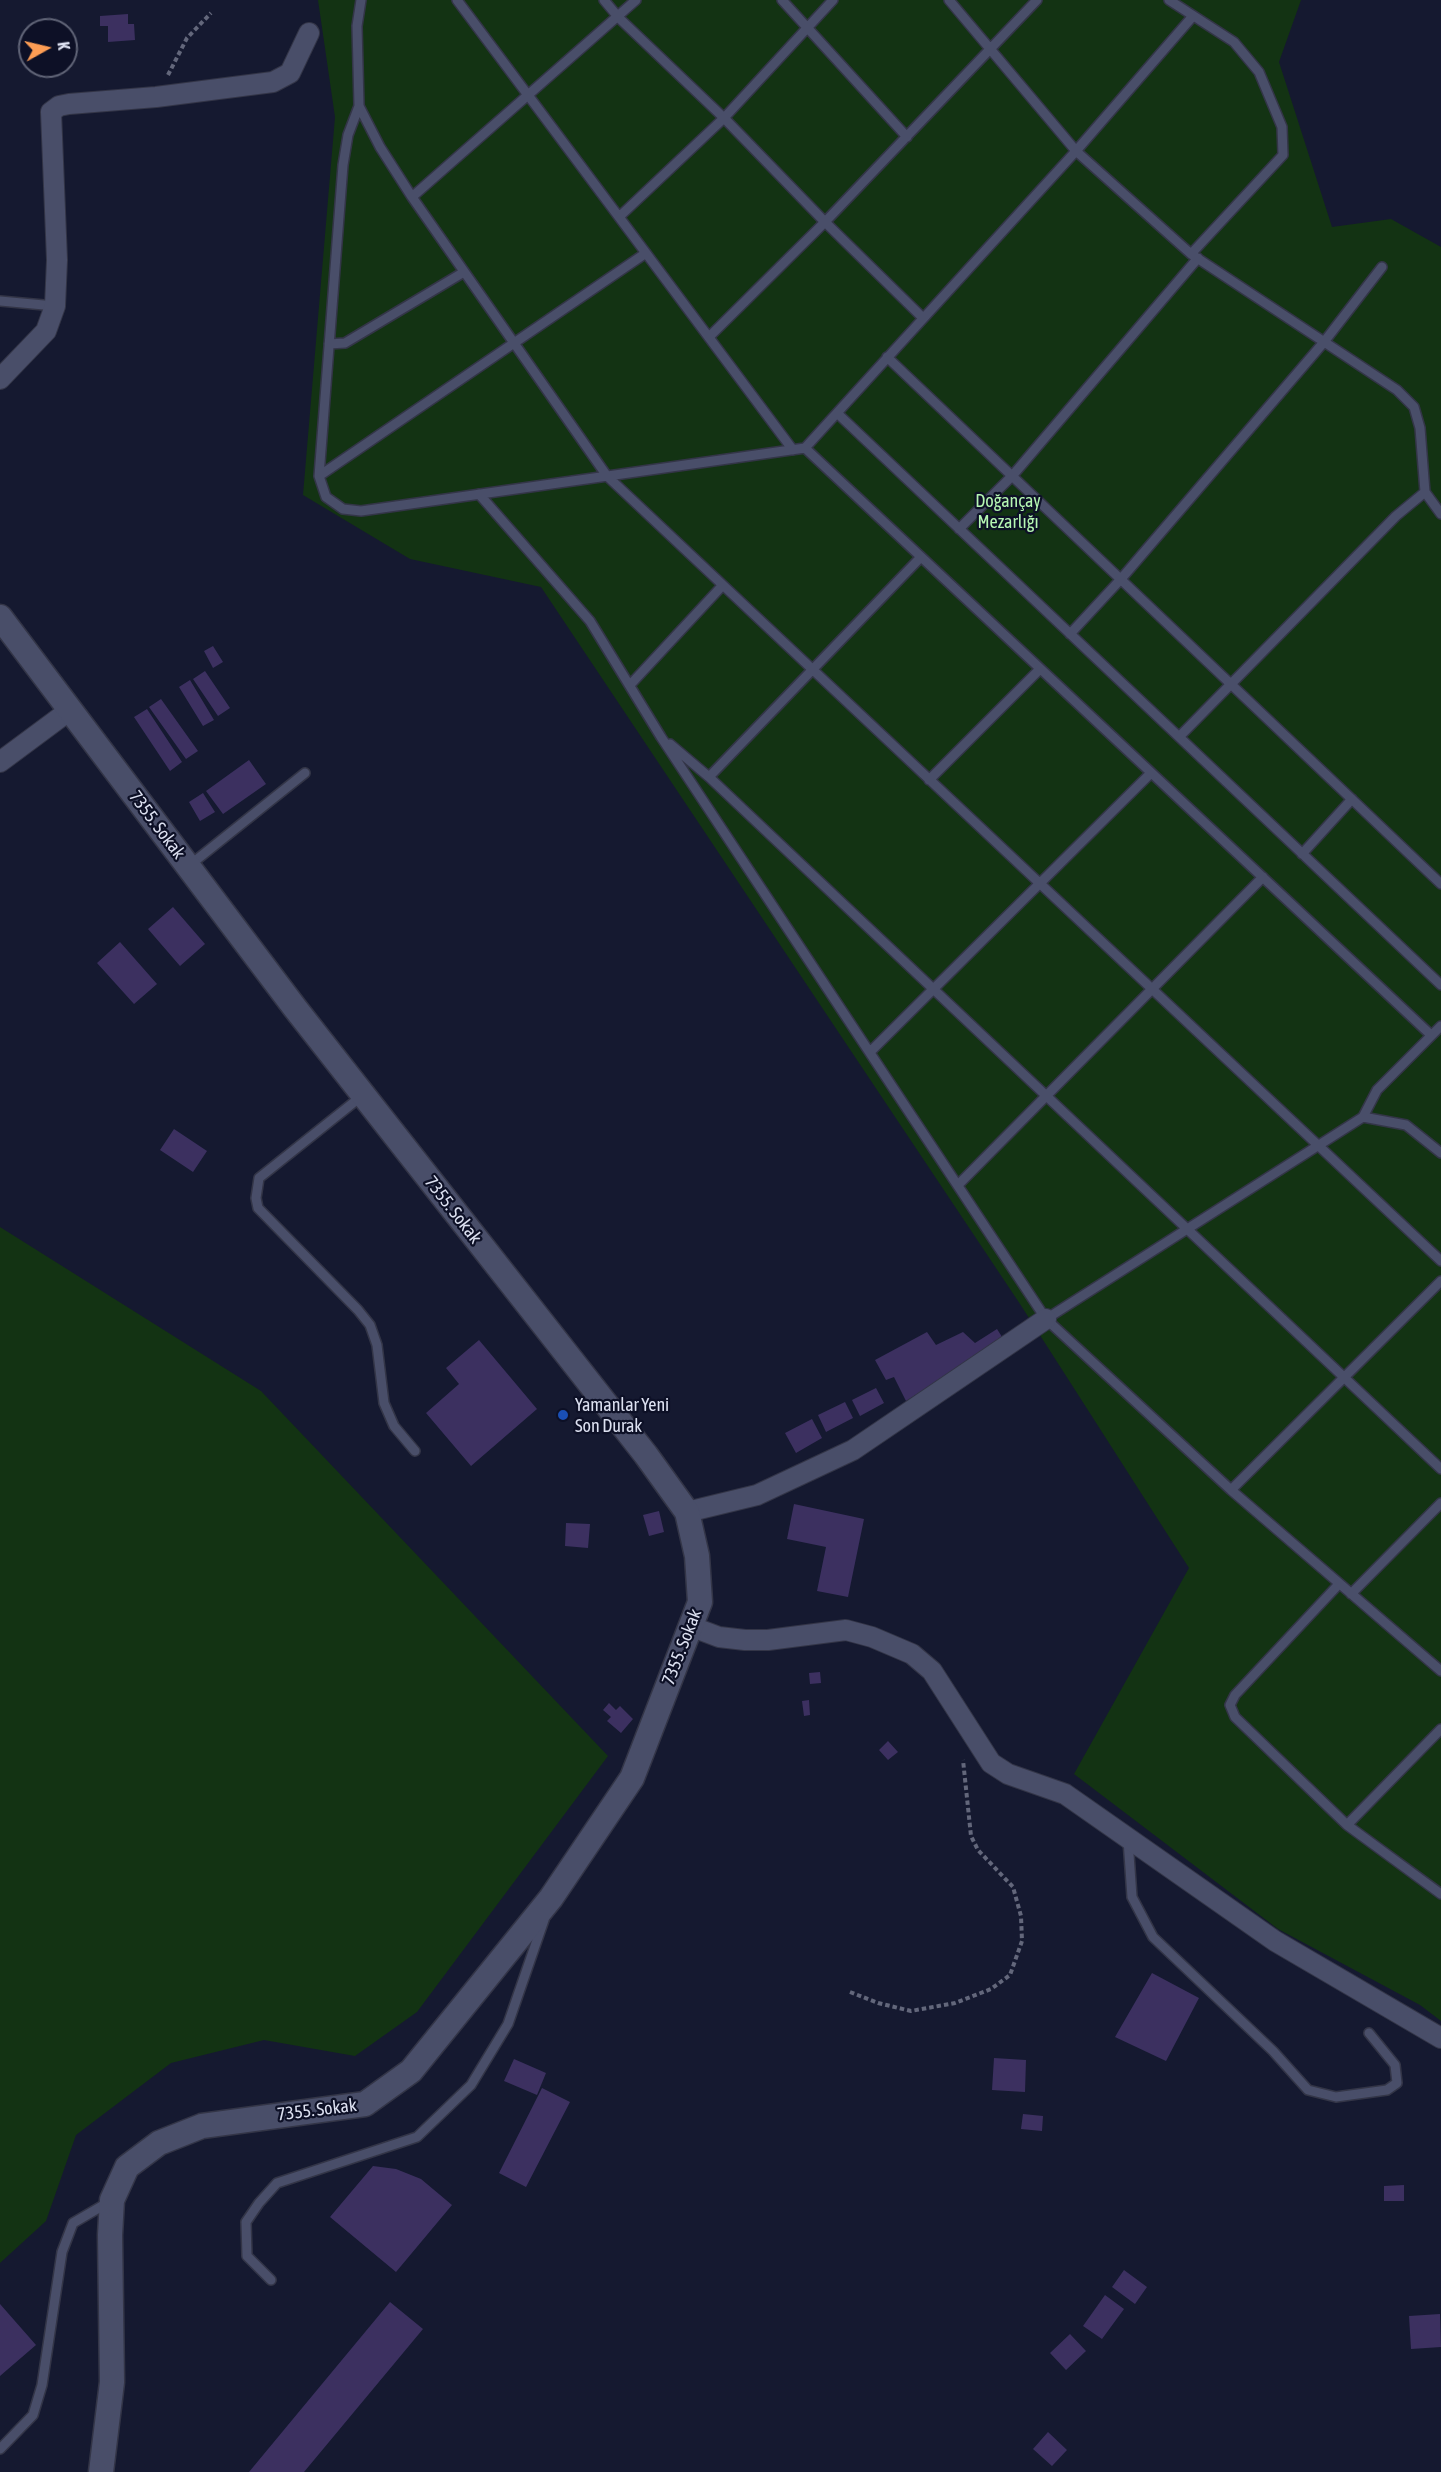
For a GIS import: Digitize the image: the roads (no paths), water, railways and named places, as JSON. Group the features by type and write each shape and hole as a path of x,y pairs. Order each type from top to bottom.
{"street":[{"path":"0,379 46,332 55,306 57,260 51,112 59,106 69,104 156,97 273,82 290,73 309,33"},
{"name":"7355. Sokak","path":"0,617 363,1095 646,1455 687,1512 697,1556 700,1602 632,1778 551,1898 411,2071 365,2104 202,2126 159,2143 127,2167 112,2200 110,2235 112,2382 101,2472"},
{"path":"0,762 70,710"},
{"path":"687,1512 757,1495 853,1450 1046,1318"},
{"path":"690,1626 719,1637 745,1640 768,1640 846,1630 872,1637 912,1654 932,1671 991,1763 1008,1774 1065,1794 1275,1941 1441,2038"}],"lane":[{"path":"361,0 357,26 359,106 348,135 343,165 319,476 326,497 343,509 361,511 805,448 1076,151 1193,16"},
{"path":"457,0 793,450"},
{"path":"604,0 619,18 724,118 923,318"},
{"path":"412,197 619,18 636,0"},
{"path":"782,0 907,137"},
{"path":"619,217 724,118 833,0"},
{"path":"949,0 1076,151 1194,256 1396,390 1414,407 1420,428 1425,492 1441,514"},
{"path":"709,337 825,222 1038,0"},
{"path":"960,529 1013,475 1194,256 1283,154 1282,127 1259,72 1234,42 1169,0"},
{"path":"359,106 380,147 412,197 607,476 1441,1261"},
{"path":"319,476 646,253"},
{"path":"1070,634 1121,579 1324,342 1382,267"},
{"path":"328,344 345,343 464,272"},
{"path":"0,301 55,306"},
{"path":"887,357 1441,884"},
{"path":"837,413 1441,985"},
{"path":"805,448 1431,1035"},
{"path":"1179,736 1396,516 1425,492"},
{"path":"479,494 590,621 661,737 1046,1318 1231,1490 1441,1671"},
{"path":"709,777 921,557"},
{"path":"630,685 722,586"},
{"path":"929,780 1040,669"},
{"path":"661,737 709,777 1185,1230 1441,1469"},
{"path":"188,866 305,773"},
{"path":"870,1052 1151,773"},
{"path":"1302,854 1353,799"},
{"path":"958,1185 1263,877"},
{"path":"1046,1318 1363,1117 1377,1090 1441,1026"},
{"path":"363,1095 259,1178 256,1198 258,1208 370,1325 377,1345 384,1403 394,1426 415,1451"},
{"path":"1363,1117 1406,1125 1441,1153"},
{"path":"1231,1490 1441,1281"},
{"path":"1351,1594 1441,1503"},
{"path":"1340,1584 1234,1695 1230,1705 1235,1717 1347,1824 1440,1891"},
{"path":"1347,1824 1441,1729"},
{"path":"1128,1838 1132,1897 1153,1937 1273,2050 1308,2090 1336,2097 1387,2090 1397,2083 1395,2065 1370,2033"},
{"path":"271,2280 247,2256 246,2222 259,2203 277,2183 417,2137 471,2085 508,2024 551,1898"},
{"path":"0,2449 33,2415 42,2385 62,2252 73,2223 112,2200"}],"place":[{"name":"Yamanlar Yeni Son Durak","path":"563,1415"}],"park label":[{"name":"Doğançay Mezarlığı","path":"1008,511"}]}
